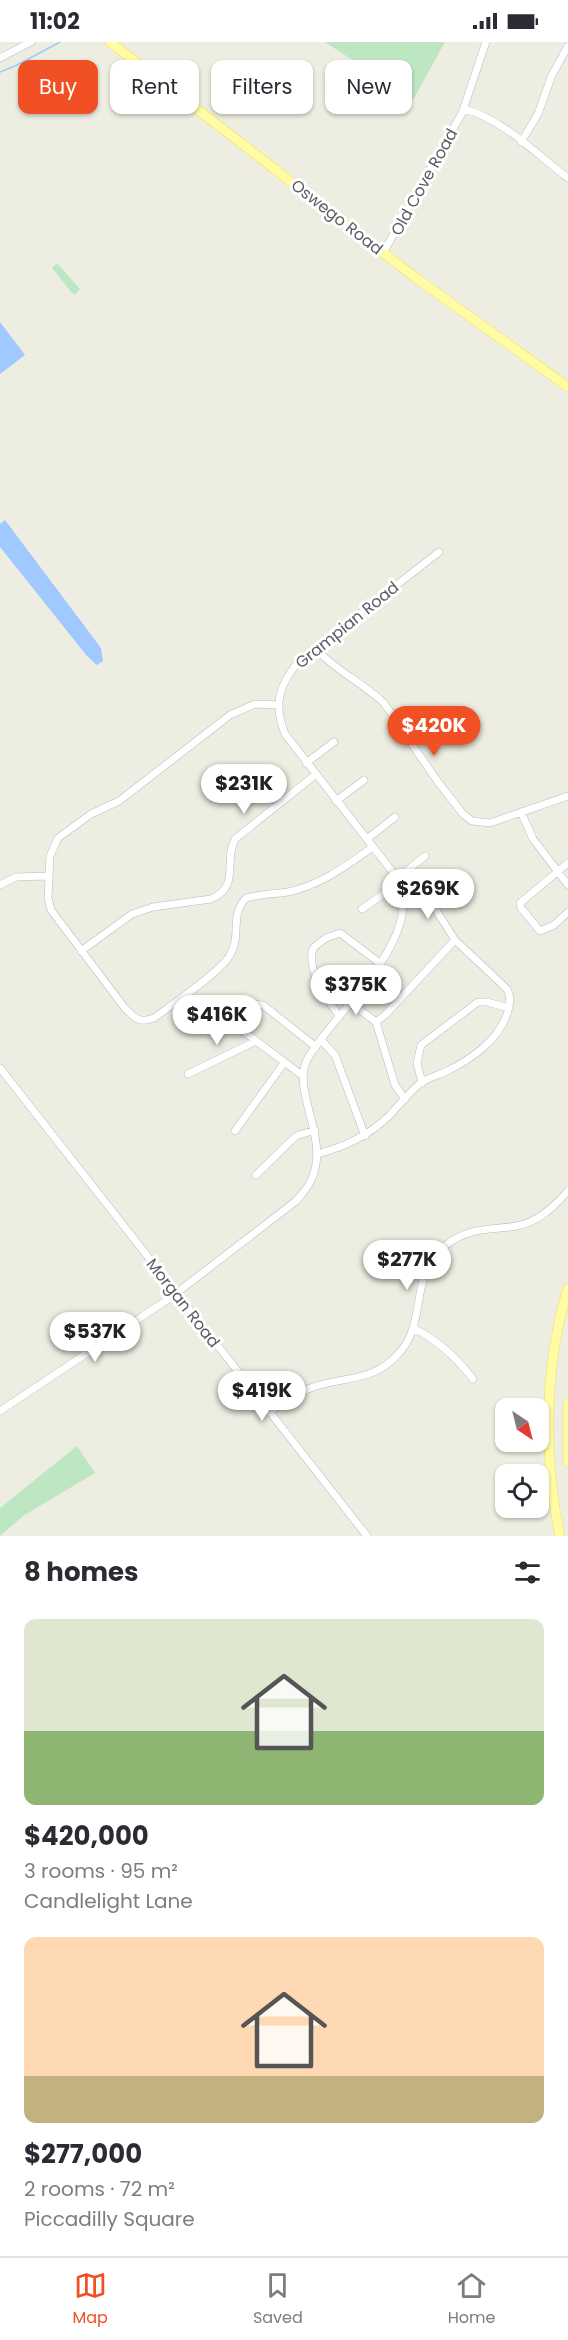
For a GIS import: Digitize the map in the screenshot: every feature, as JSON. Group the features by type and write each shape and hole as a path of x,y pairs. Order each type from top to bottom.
{"main road":[{"name":"Oswego Road","path":"110,42 383,253 568,387"},
{"path":"560,1536 551,1483 549,1415 552,1366 559,1321 568,1288"},
{"path":"568,1403 568,1462"}],"street":[{"path":"0,58 31,42"},
{"name":"Old Cove Road","path":"383,253 405,218 464,109 479,57 486,42"},
{"path":"521,142 538,114 552,75 568,46"},
{"path":"464,109 486,117 568,178"},
{"name":"Grampian Road","path":"405,895 398,878 306,764 285,734 279,705 281,689 286,676 299,662 439,552"},
{"path":"316,649 334,667 373,692 384,703 438,782 463,814 472,821 490,823 568,796"},
{"path":"279,705 254,704 230,715 119,801 95,811 65,832 52,848 48,898 51,910 133,1017 146,1021 154,1018 228,959 234,948 235,919 241,904 251,897 289,892 328,878 373,847"},
{"path":"306,764 334,742"},
{"path":"81,951 132,914 153,907 211,899 223,891 231,878 229,854 235,839 315,775"},
{"path":"336,801 364,780"},
{"path":"521,812 533,839 568,885"},
{"path":"367,839 395,817"},
{"path":"398,878 425,856"},
{"path":"568,863 523,898 520,903 521,908 540,931 554,925 568,912"},
{"path":"0,885 16,877 49,876"},
{"path":"362,909 388,891 402,886"},
{"path":"0,1411 175,1294 296,1201 313,1178 318,1154 315,1130 303,1085 307,1059 381,963 400,921 405,895 417,895 429,899 455,940 507,989 510,994 504,1022 497,1033 476,1054 422,1083 365,1136 337,1149 318,1154"},
{"path":"340,1016 325,998 311,961 314,947 340,933 381,963"},
{"path":"376,1022 455,940"},
{"path":"422,1083 417,1063 421,1046 478,1002 508,1008"},
{"path":"303,1076 239,1026 238,1011 249,1003 259,1003 316,1047"},
{"path":"351,1003 376,1022 395,1085 405,1099"},
{"path":"321,1040 335,1055 365,1136"},
{"path":"188,1074 256,1041"},
{"path":"235,1131 284,1063"},
{"name":"Morgan Road","path":"0,1068 367,1536"},
{"path":"256,1175 296,1136 315,1130"},
{"path":"269,1412 303,1391 364,1377 387,1365 402,1350 413,1328 419,1290 427,1268 444,1247 457,1238 482,1228 527,1223 550,1210 568,1191"},
{"path":"413,1328 426,1334 449,1351 473,1379"}],"green space":[{"path":"325,42 445,42 413,100 412,60 352,60"},
{"path":"57,263 80,289 75,294 52,268"},
{"path":"77,1446 95,1473 23,1516 0,1536 0,1508"}],"water":[{"path":"0,322 25,355 0,374"},
{"path":"5,520 101,648 103,661 97,665 87,656 0,547 0,524"}],"waterway":[{"path":"0,72 60,42"}]}
